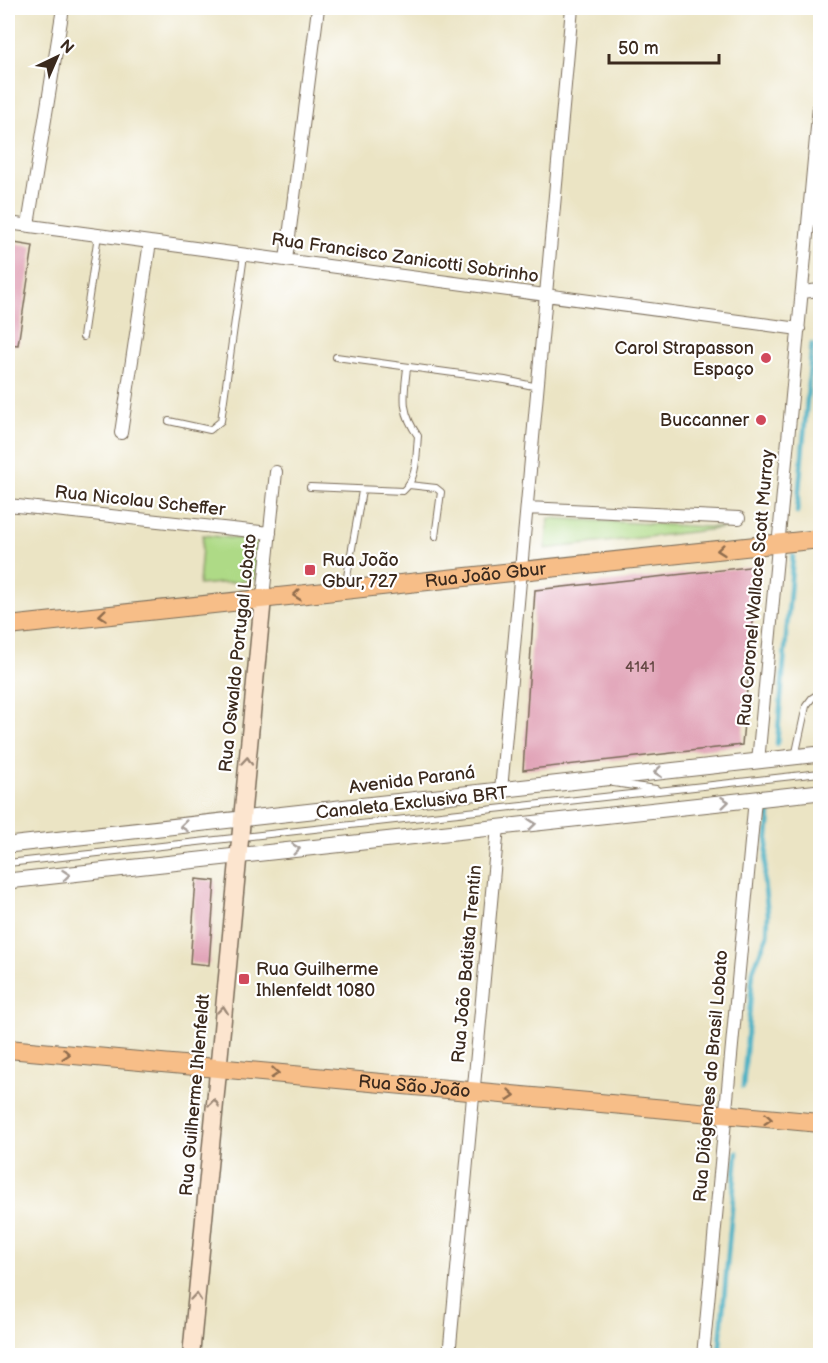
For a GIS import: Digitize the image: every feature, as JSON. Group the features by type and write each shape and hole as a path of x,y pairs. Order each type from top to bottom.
{"main road":[{"name":"Rua João Gbur","path":"8,626 820,539"},
{"name":"Rua Oswaldo Portugal Lobato","path":"240,838 263,598"},
{"name":"Rua Guilherme Ihlenfeldt","path":"191,1356 240,838"},
{"name":"Rua São João","path":"8,1049 820,1124"}],"street":[{"path":"28,225 63,8"},
{"path":"286,260 318,8"},
{"path":"501,790 572,8"},
{"name":"Rua Coronel Wallace Scott Murray","path":"758,762 819,134 820,95"},
{"name":"Rua Francisco Zanicotti Sobrinho","path":"8,223 799,328"},
{"path":"121,433 150,242"},
{"path":"802,292 820,290"},
{"name":"Rua Oswaldo Portugal Lobato","path":"263,598 276,472"},
{"name":"Rua Nicolau Scheffer","path":"8,505 270,533"},
{"path":"527,508 739,518"},
{"name":"Avenida Paraná","path":"8,845 820,754"},
{"path":"8,881 820,792"},
{"name":"Rua Diógenes do Brasil Lobato","path":"703,1356 755,799"},
{"name":"Rua João Batista Trentin","path":"449,1356 498,827"}],"lane":[{"path":"83,337 98,235"},
{"path":"168,421 210,430 221,421 244,254"},
{"path":"336,357 505,380 538,387"},
{"path":"310,487 403,491 409,485 414,475 418,436 408,424 403,407 407,368"},
{"path":"409,485 436,488 441,492 435,537"},
{"path":"345,590 362,491"},
{"path":"795,757 806,706 820,693"},
{"name":"Canaleta Exclusiva BRT","path":"8,863 820,773"},
{"path":"591,780 666,790"}],"green space":[{"path":"549,518 725,528 545,549"},
{"path":"203,535 258,541 255,580 199,585"}],"building":[{"path":"8,242 33,246 18,345 8,344"},
{"path":"758,566 742,745 523,770 535,590"},
{"path":"196,879 215,881 209,965 190,963"}],"waterway":[{"path":"797,512 812,344"},
{"path":"777,744 793,556"},
{"path":"743,1087 753,970 767,936 768,914 764,882 770,813"},
{"path":"719,1356 737,1152"}],"place":[{"name":"Carol Strapasson Espaço","path":"766,358"},
{"name":"Buccanner","path":"761,420"},
{"name":"Rua João Gbur, 727","path":"310,570"},
{"name":"Rua Guilherme Ihlenfeldt 1080","path":"244,979"}]}
